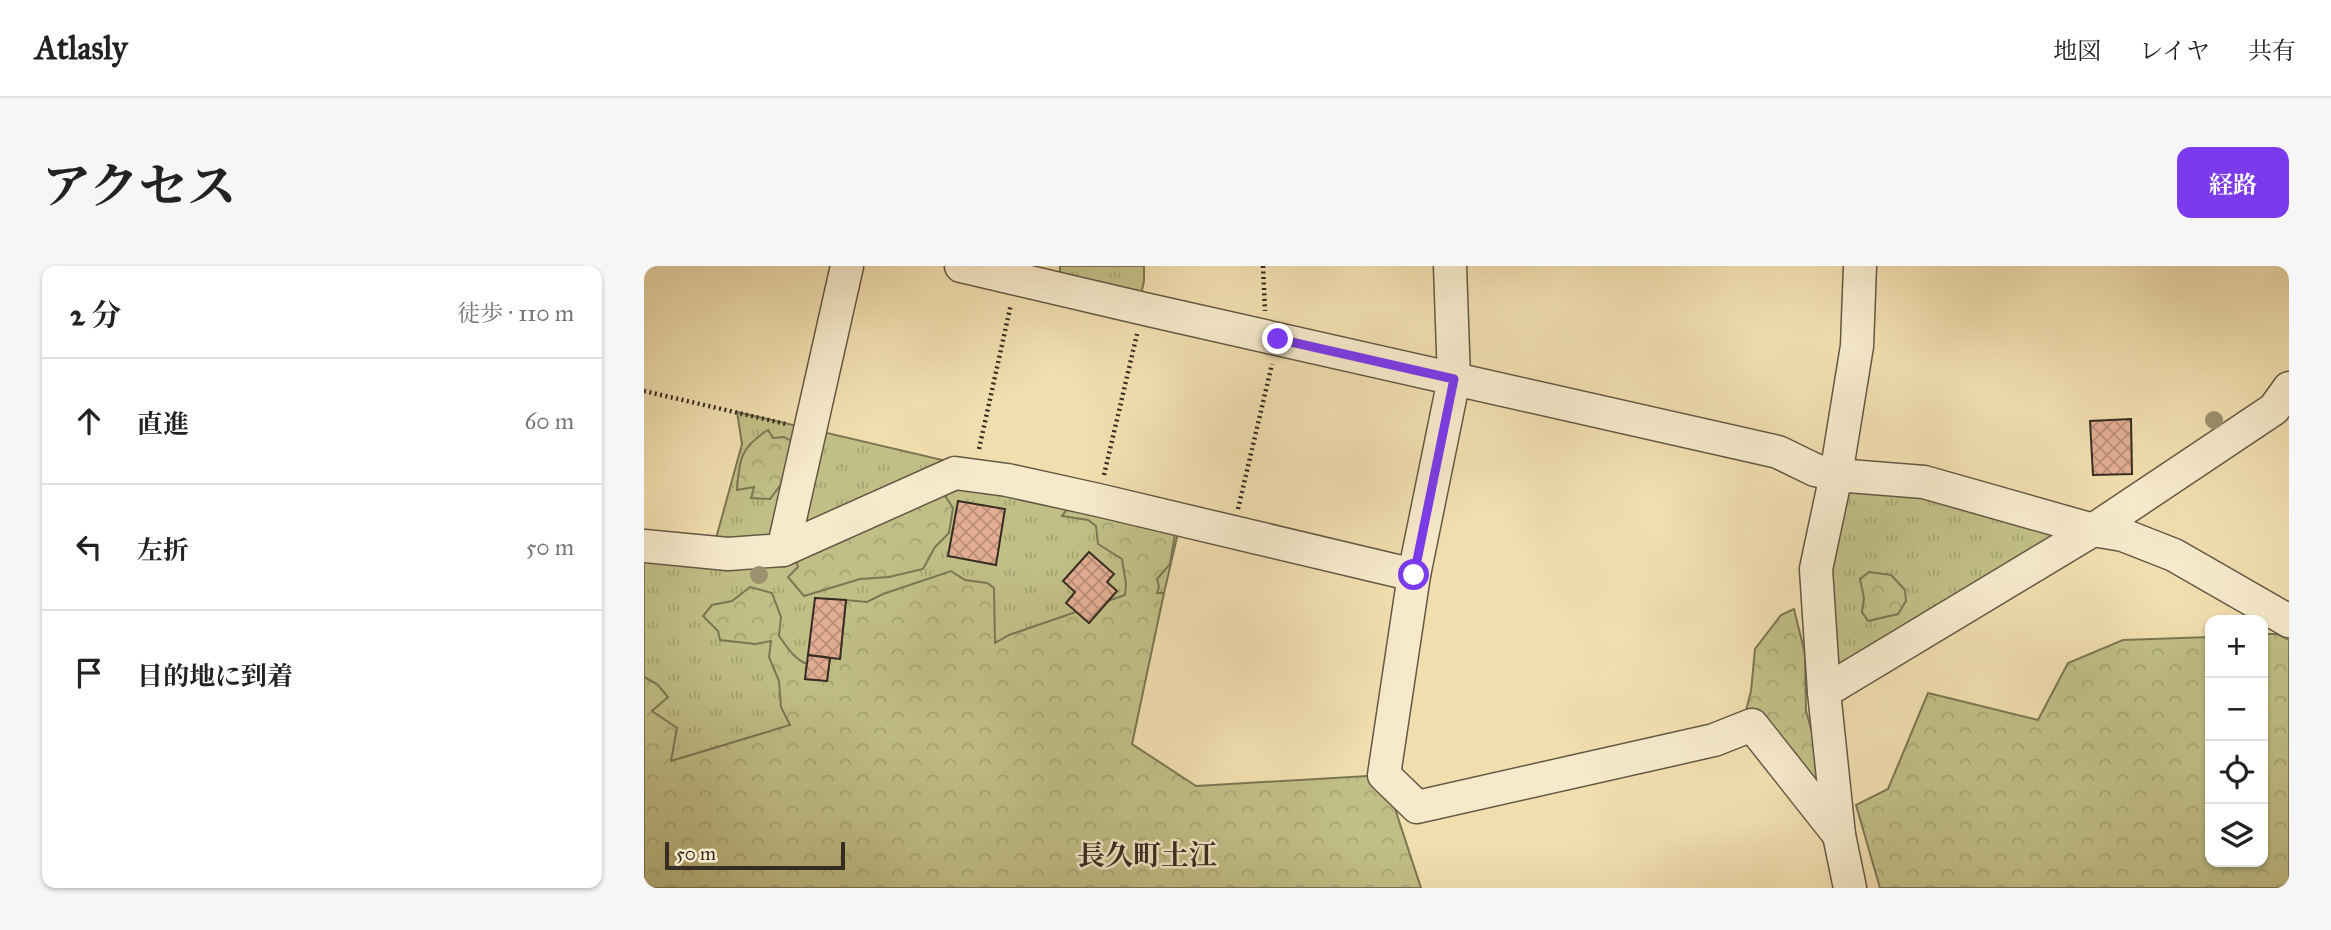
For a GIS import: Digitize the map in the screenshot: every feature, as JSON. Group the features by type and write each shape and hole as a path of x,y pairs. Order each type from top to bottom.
{"street":[{"path":"783,550 847,266"},
{"path":"961,266 1143,309 1272,329 1454,379 1778,452 1815,470 1836,475 1924,482 2093,530 2123,535 2174,555 2289,621"},
{"path":"1450,266 1454,379 1414,575 1384,775 1417,807 1714,740 1752,725 1839,835"},
{"path":"1850,888 1839,835 1824,692 1816,569 1836,475 1857,346 1860,266"},
{"path":"1824,692 2093,530 2274,409 2289,388"},
{"path":"644,546 728,554 783,550 955,472 1098,500 1414,575"}],"path":[{"path":"1233,533 1272,329 1263,266"},
{"path":"973,475 1011,302"},
{"path":"1098,500 1143,309"},
{"path":"644,390 795,426"}],"green space":[{"path":"1060,266 1144,266 1139,304 1060,286"},
{"path":"737,412 1182,516 1164,593 809,747 644,769 644,549 715,542 742,444"},
{"path":"768,430 773,438 784,437 793,442 785,479 770,499 751,498 754,487 737,490 741,462 752,442"},
{"path":"1844,484 1924,489 2082,534 1827,685 1824,569"},
{"path":"942,491 953,508 949,533 935,547 923,569 889,577 860,579 804,596 788,577 798,567 791,546"},
{"path":"1068,508 1175,534 1170,564 1157,579 1157,593 1164,593 1132,744 1196,786 1384,775 1421,888 644,888 644,677 657,684 668,697 652,711 677,728 671,761 790,725 781,707 779,681 769,657 771,641 755,644 720,640 718,631 703,616 712,605 732,601 750,587 772,593 781,617 779,636 795,656 807,664 806,679 827,681 830,658 840,659 846,600 867,602 951,571 965,580 987,583 994,588 995,643 1009,635 1125,595 1122,559 1098,544 1096,526 1088,520 1062,516"},
{"path":"1869,572 1891,575 1905,590 1906,601 1898,614 1868,621 1862,612 1864,598 1860,579"},
{"path":"1794,609 1805,654 1806,711 1819,757 1817,796 1745,714 1751,691 1755,649 1781,615"},
{"path":"2268,634 2277,634 2289,640 2289,888 1880,888 1856,805 1888,789 1928,693 2038,720 2068,663 2123,640 2205,637 2205,867 2268,867"}],"building":[{"path":"2131,419 2132,474 2093,475 2090,421"},
{"path":"958,501 1005,509 996,565 948,556"},
{"path":"1089,552 1114,574 1107,582 1117,591 1089,623 1066,603 1075,592 1063,581"},
{"path":"815,598 846,600 840,659 808,655"},
{"path":"808,655 830,658 827,681 805,679"}],"district":[{"name":"長久町土江","path":"1147,855"}],"route":[{"path":"1278,339 1454,379 1414,575"}]}
